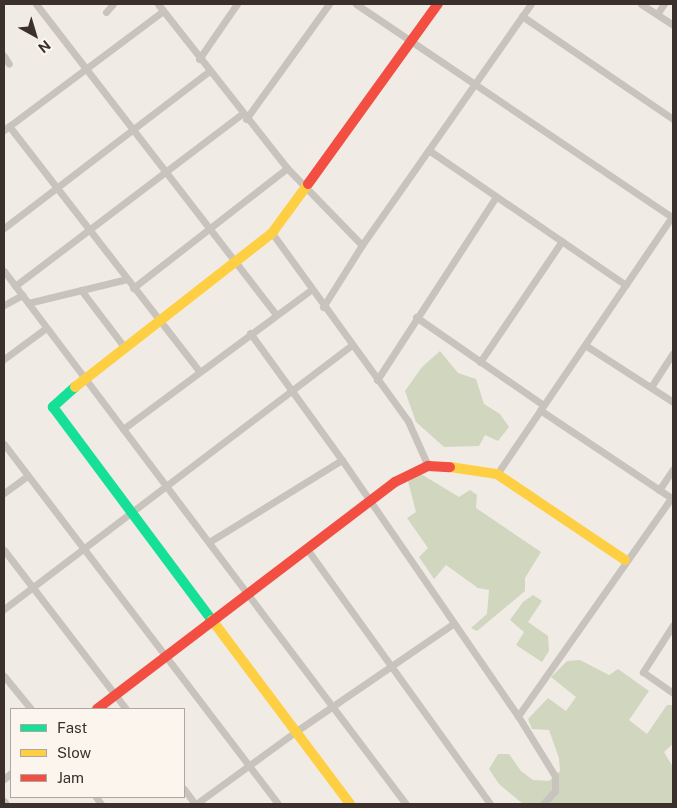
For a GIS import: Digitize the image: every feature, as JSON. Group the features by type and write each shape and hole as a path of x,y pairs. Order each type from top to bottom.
{"street":[{"path":"36,4 86,70 167,170 276,315"},
{"path":"106,12 113,4"},
{"path":"158,4 162,12 287,168 362,245"},
{"path":"199,59 237,4"},
{"path":"15,286 90,231 167,170 244,116 329,4"},
{"path":"356,4 673,217 497,474"},
{"path":"350,804 211,622 54,410 55,402 84,378 237,263 272,233 307,188 438,4"},
{"path":"323,307 362,245 430,151 531,4"},
{"path":"641,4 673,26"},
{"path":"657,14 664,4"},
{"path":"162,12 7,128 199,371"},
{"path":"522,16 673,119"},
{"path":"4,56 9,64"},
{"path":"4,228 209,71"},
{"path":"430,151 626,285"},
{"path":"133,288 210,226 287,168"},
{"path":"377,380 416,317 496,197"},
{"path":"272,233 351,346 408,421 428,466"},
{"path":"480,362 562,241"},
{"path":"4,271 406,804"},
{"path":"28,303 127,279"},
{"path":"81,290 125,348"},
{"path":"123,429 250,333 311,290"},
{"path":"4,306 22,296"},
{"path":"416,317 541,408 672,499 626,560 518,716"},
{"path":"4,359 46,328"},
{"path":"250,333 342,460 518,716 555,776 555,791 543,804"},
{"path":"585,345 673,402"},
{"path":"4,609 84,550 291,389 351,346"},
{"path":"651,387 673,353"},
{"path":"4,444 278,804"},
{"path":"209,542 342,460"},
{"path":"98,708 404,476 428,466 470,468 497,474 626,560"},
{"path":"659,490 673,469"},
{"path":"4,493 27,476"},
{"path":"307,549 490,804"},
{"path":"4,550 125,708"},
{"path":"185,790 195,804 247,765 453,624"},
{"path":"673,625 643,672 673,693"},
{"path":"4,676 30,708"}],"green space":[{"path":"440,351 458,373 476,379 484,404 500,414 509,427 498,441 485,435 479,446 444,447 416,422 405,391 422,367"},
{"path":"421,474 459,497 470,490 477,495 476,508 541,552 525,578 525,591 477,631 471,628 487,614 489,590 478,588 446,565 434,579 419,557 428,548 407,518 416,512 408,481"},
{"path":"533,595 542,601 528,622 548,636 549,651 542,662 516,645 524,632 510,620 523,602"},
{"path":"580,660 609,675 618,669 649,691 629,720 647,734 667,705 673,705 673,744 664,752 673,767 673,804 523,804 499,784 489,769 498,754 509,754 521,771 533,780 549,781 560,771 559,758 549,730 532,729 528,719 548,698 566,711 576,697 551,677 567,661"}],"traffic: fast":[{"path":"75,387 53,407 212,620"}],"traffic: slow":[{"path":"75,387 272,233 308,184"},
{"path":"450,467 497,474 625,560"},
{"path":"212,620 350,804"}],"traffic: jam":[{"path":"308,184 438,4"},
{"path":"98,708 395,482 428,466 450,467"}]}
